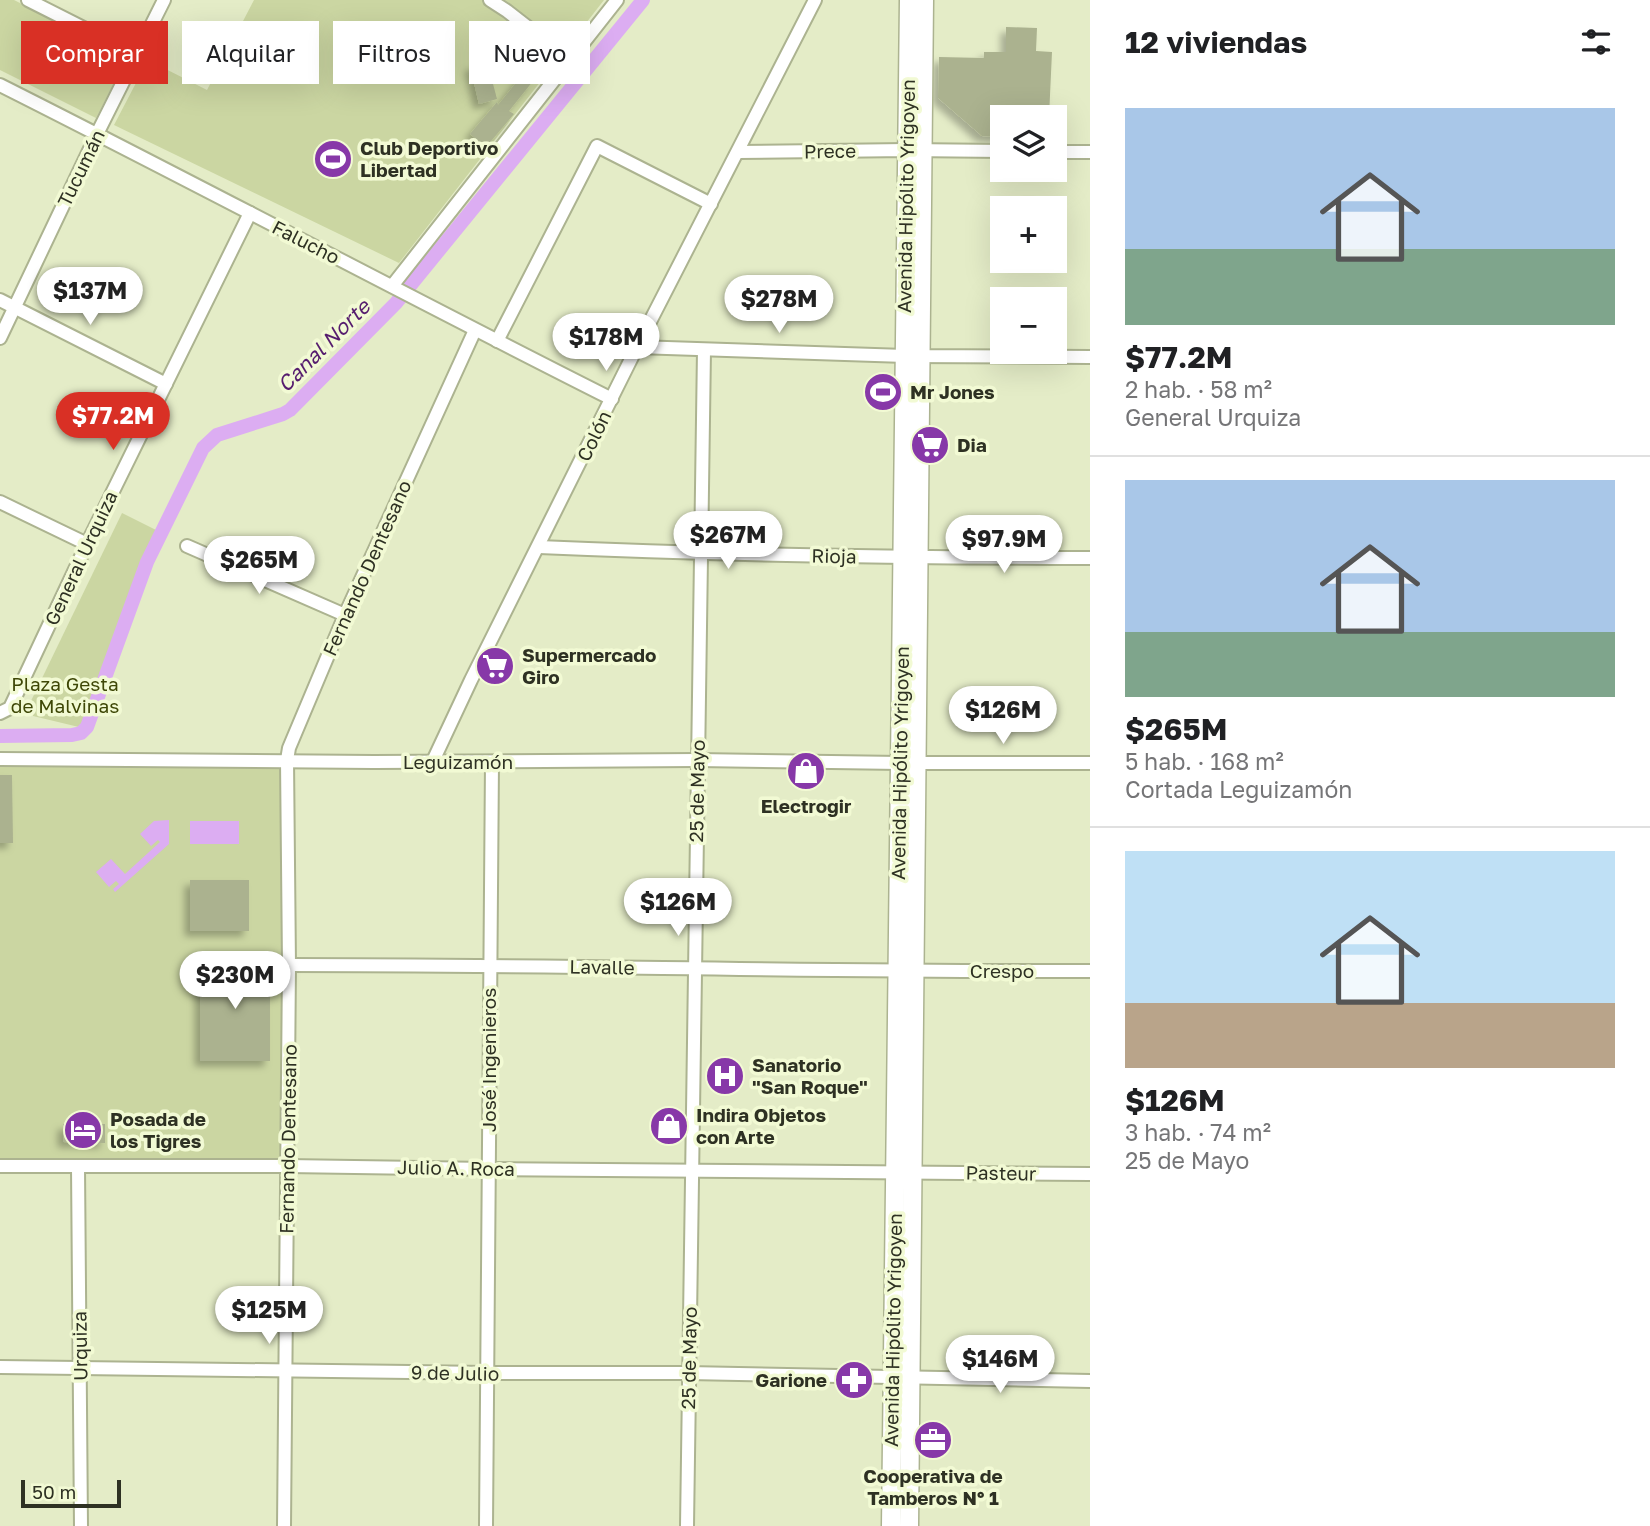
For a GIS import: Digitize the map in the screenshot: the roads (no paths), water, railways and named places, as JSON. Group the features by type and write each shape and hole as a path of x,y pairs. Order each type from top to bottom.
{"street":[{"path":"28,0 70,21"},
{"name":"Tucumán","path":"154,21 164,0"},
{"path":"490,0 521,21"},
{"path":"590,34 617,0"},
{"name":"Colón","path":"433,761 638,347 815,0"},
{"name":"Avenida Hipólito Yrigoyen","path":"891,1526 901,1377 904,1172 915,150 909,0"},
{"name":"Avenida Hipólito Yrigoyen","path":"915,150 924,0"},
{"name":"Tucumán","path":"0,338 122,84"},
{"path":"392,286 551,84"},
{"name":"Falucho","path":"0,85 612,399"},
{"path":"497,341 597,146 711,204"},
{"name":"Prece","path":"738,152 990,151"},
{"path":"1067,152 1090,152"},
{"name":"General Urquiza","path":"1,713 10,708 87,544 250,213"},
{"path":"0,300 166,384"},
{"name":"Fernando Dentesano","path":"284,1526 289,965 287,760 289,748 345,615 475,330"},
{"path":"638,347 913,356 1090,357"},
{"name":"25 de Mayo","path":"687,1526 704,350"},
{"path":"0,502 87,544"},
{"path":"187,546 345,615"},
{"name":"Rioja","path":"539,547 701,554 1090,558"},
{"name":"Leguizamón","path":"0,759 1090,763"},
{"name":"José Ingenieros","path":"486,1526 492,762"},
{"name":"Lavalle","path":"289,965 489,965 906,972"},
{"name":"Crespo","path":"906,972 1090,971"},
{"name":"Julio A. Roca","path":"0,1166 904,1172"},
{"name":"Urquiza","path":"78,1167 81,1526"},
{"name":"Pasteur","path":"904,1172 1090,1174"},
{"name":"9 de Julio","path":"0,1367 688,1373 1090,1381"},
{"name":"Avenida Hipólito Yrigoyen","path":"901,1377 909,1526"}],"waterway":[{"name":"Canal Norte","path":"0,736 72,735 81,733 87,727 147,562 203,448 217,435 290,410 396,303 643,0"}],"place":[{"name":"Club Deportivo Libertad","path":"333,159"},
{"name":"Mr Jones","path":"883,392"},
{"name":"Dia","path":"930,445"},
{"name":"Supermercado Giro","path":"495,666"},
{"name":"Electrogir","path":"806,771"},
{"name":"Sanatorio \"San Roque\"","path":"725,1076"},
{"name":"Indira Objetos con Arte","path":"669,1126"},
{"name":"Posada de los Tigres","path":"83,1130"},
{"name":"Garione","path":"854,1380"},
{"name":"Cooperativa de Tamberos N° 1","path":"933,1440"}],"park label":[{"name":"Plaza Gesta de Malvinas","path":"65,695"}]}
